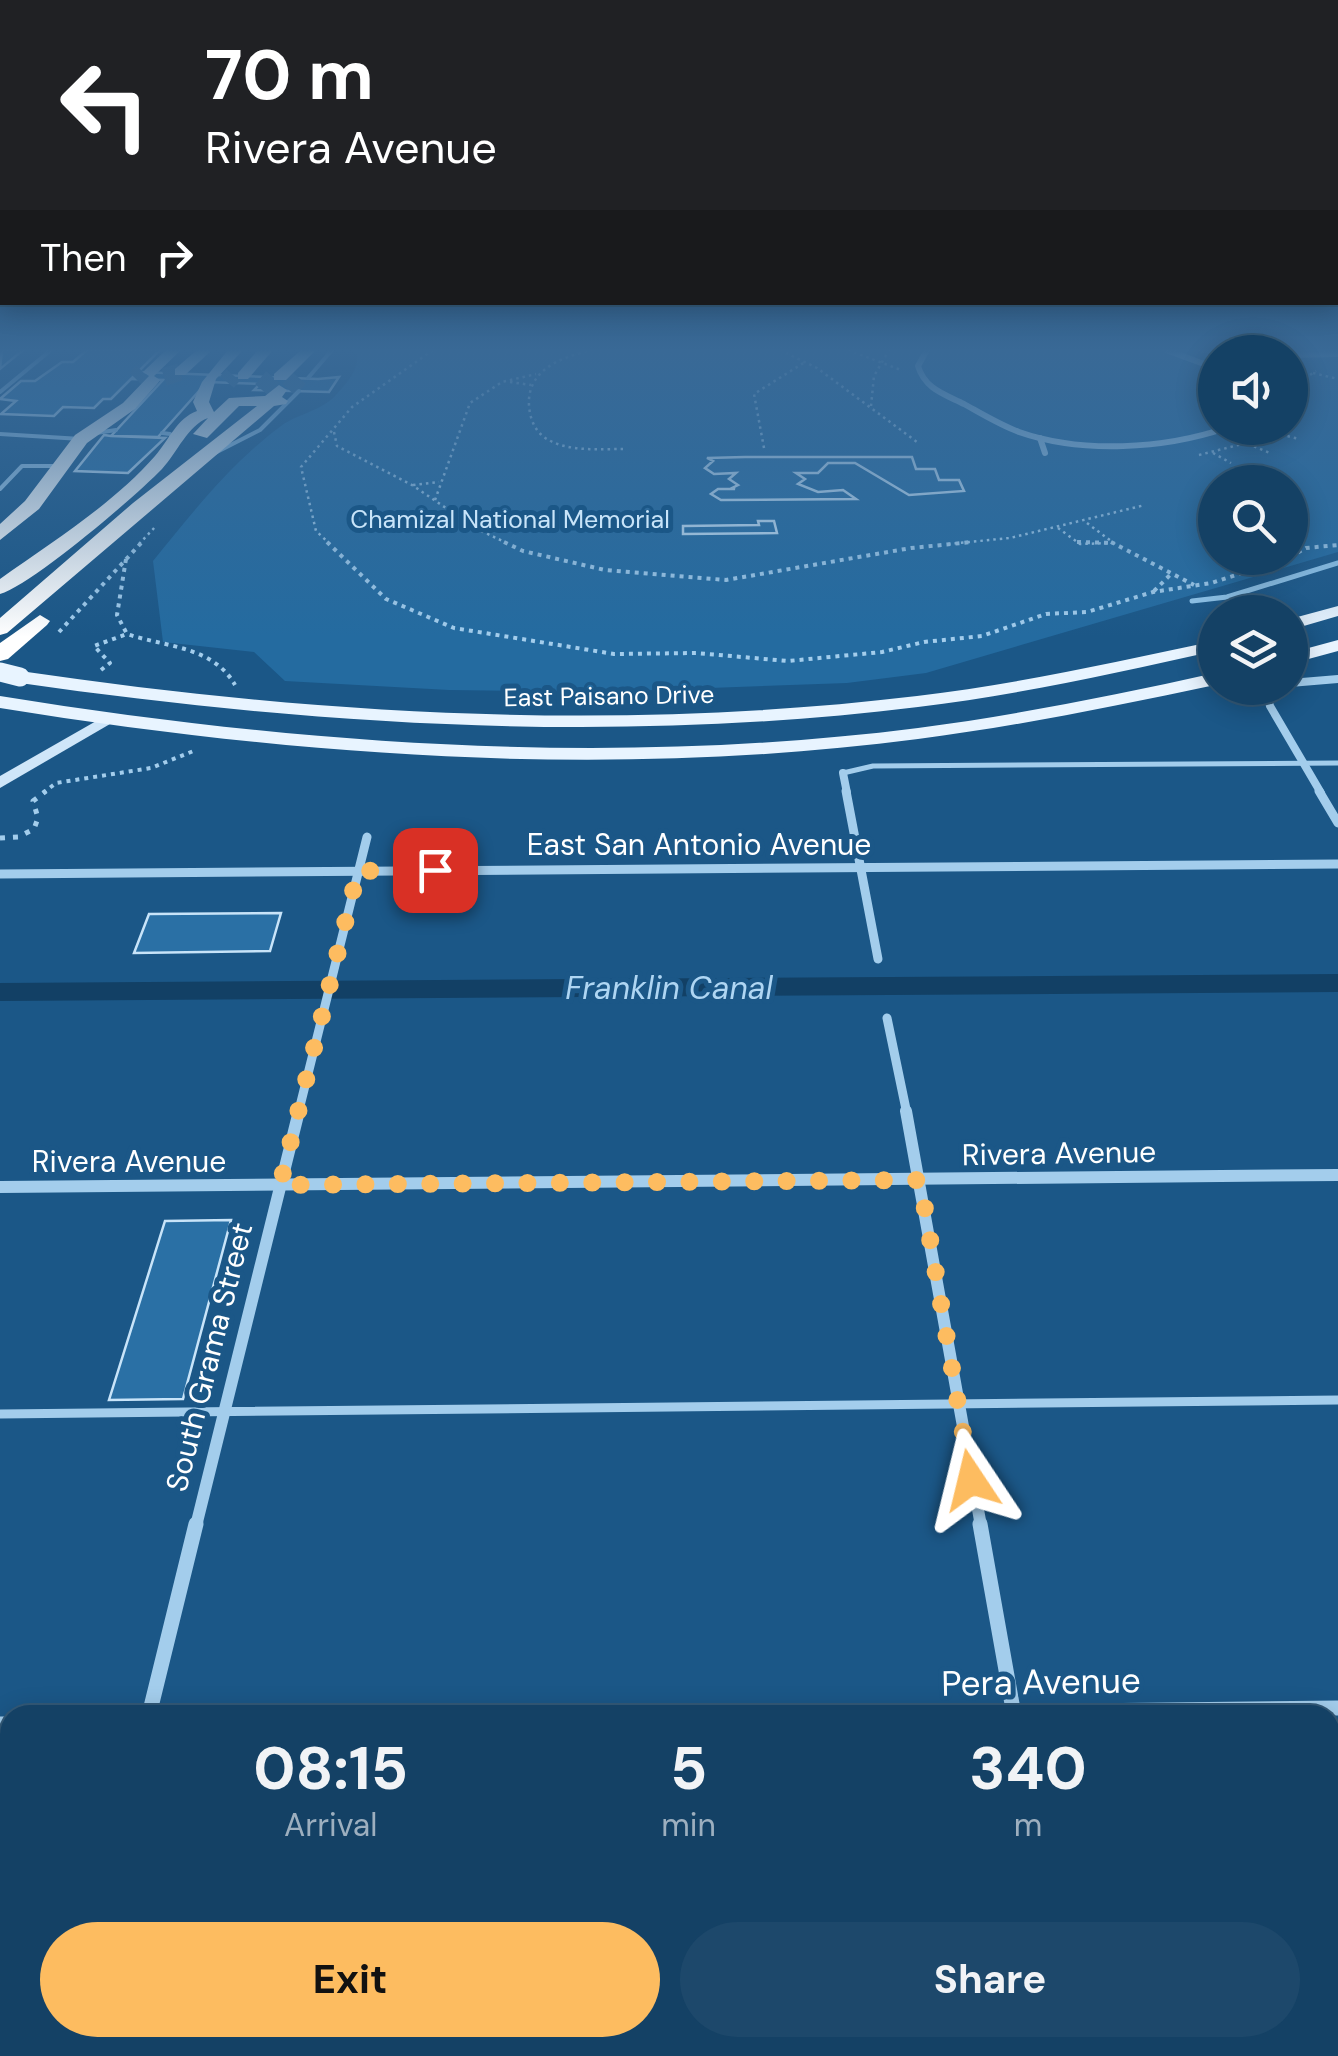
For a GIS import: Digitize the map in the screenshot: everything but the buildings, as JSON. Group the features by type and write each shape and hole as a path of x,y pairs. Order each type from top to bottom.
{"highway":[{"path":"0,575 37,521 58,466 76,446"},
{"path":"0,588 106,507 165,446"},
{"path":"0,654 74,591 214,446"},
{"path":"0,629 140,507 220,446"},
{"path":"0,534 37,521"}],"main road":[{"path":"1308,620 1338,611"},
{"path":"1308,654 1338,645"},
{"name":"East Paisano Drive","path":"10,674 232,697 376,719 622,724 775,716 969,696 1198,649"},
{"name":"East Paisano Drive","path":"0,702 105,721 244,738 395,749 696,750 958,727 1082,708 1198,683"},
{"path":"0,782 105,721 139,708 194,713 232,697"}],"street":[{"path":"1043,446 1045,453"},
{"path":"1308,682 1338,679"},
{"path":"1270,705 1338,822"},
{"path":"843,773 878,959"},
{"name":"South Grama Street","path":"151,1705 367,837"},
{"name":"East San Antonio Avenue","path":"0,874 1338,864"},
{"path":"887,1018 920,1180 1011,1705"},
{"name":"Rivera Avenue","path":"0,1187 1338,1175"}],"lane":[{"path":"0,488 30,456"},
{"path":"22,466 58,466"},
{"path":"843,773 873,766 1338,763"},
{"path":"0,1414 1338,1400"}],"path":[{"path":"1145,504 1010,538 911,548 726,580 697,580 605,570 523,552 338,446 318,446 301,467 316,531 386,599 454,628 614,654 696,653 788,661 882,652 924,642 982,636 1034,617 1087,612 1231,575"},
{"path":"435,500 453,446"},
{"path":"574,446 624,449"},
{"path":"1254,446 1270,452"},
{"path":"412,485 439,482"},
{"path":"1085,522 1113,543 1196,586"},
{"path":"1058,528 1080,544 1113,543"},
{"path":"1308,548 1338,545"},
{"path":"58,633 126,559 117,615 127,634"},
{"path":"1153,592 1172,573"},
{"path":"102,670 110,662 94,646 127,634 213,660 232,675 232,697"},
{"path":"0,838 26,834 35,827 38,816 33,801 56,783 152,768 196,750"}],"green space":[{"name":"Chamizal National Memorial","path":"257,446 1338,446 1338,552 1308,561 1308,465 1198,465 1198,575 1260,575 926,673 847,683 600,692 449,690 285,681 254,652 163,642 153,561 213,489"}],"waterway":[{"path":"1192,601 1227,597 1338,563"},
{"name":"Franklin Canal","path":"0,992 1338,983"}],"route":[{"path":"435,870 358,871 280,1185 920,1180 971,1480"}]}
